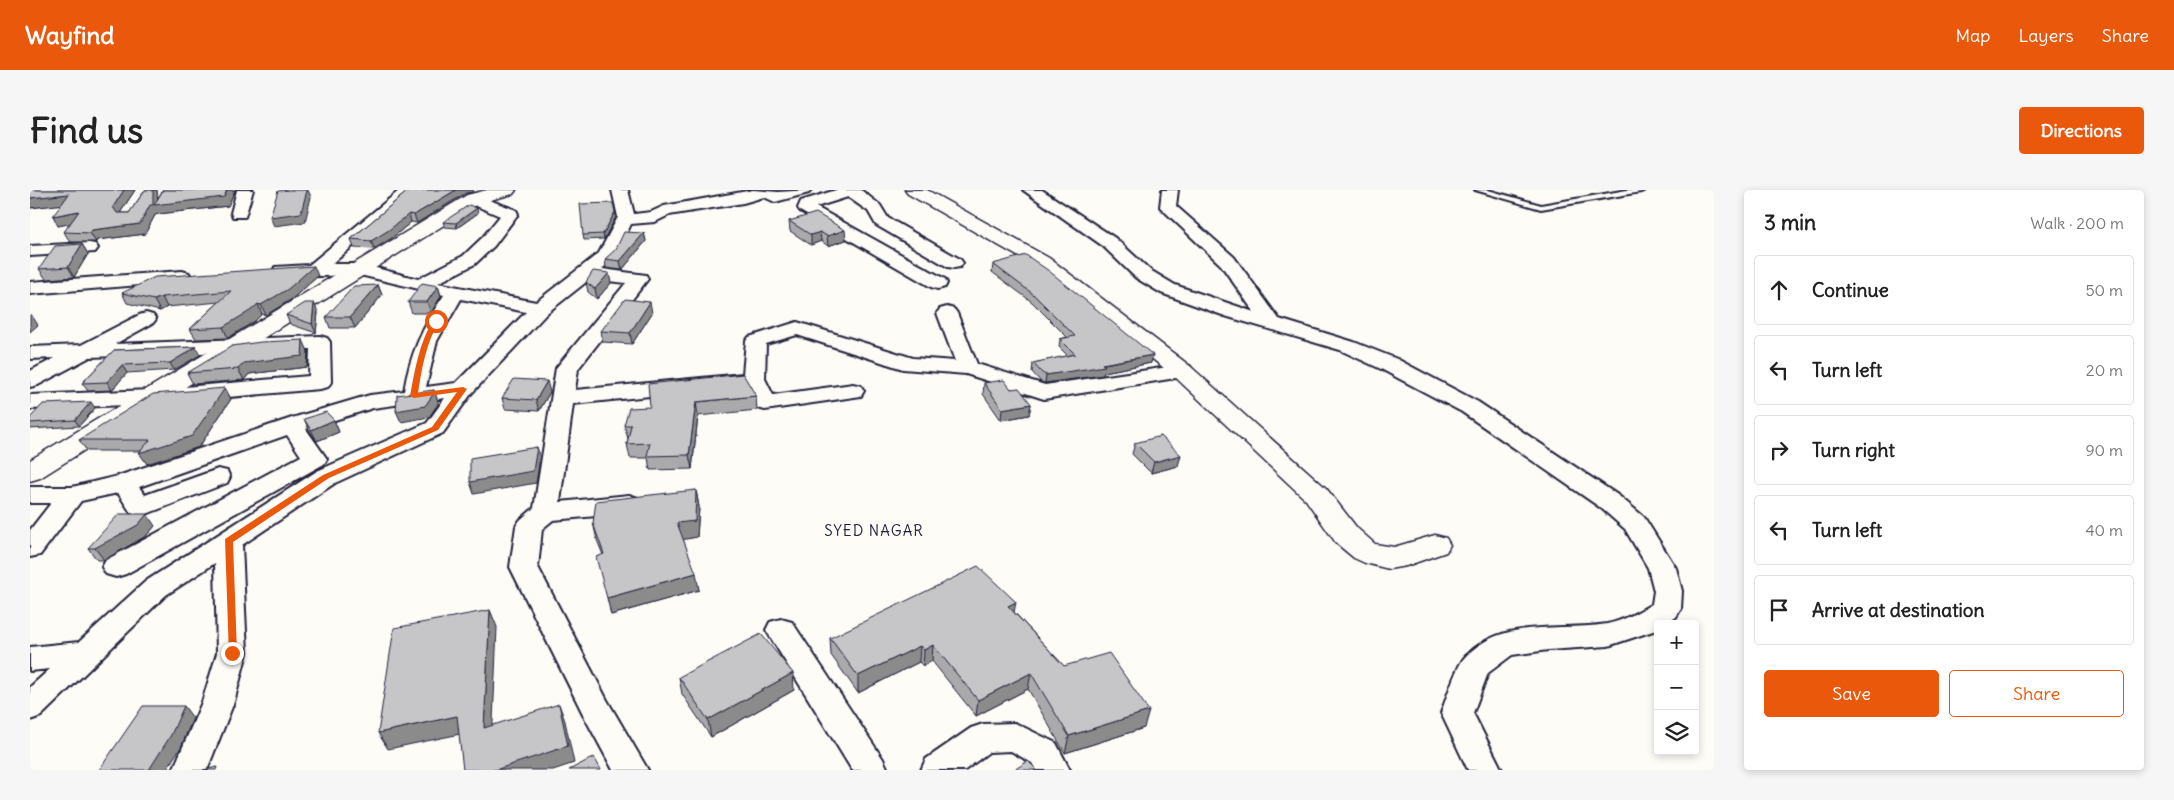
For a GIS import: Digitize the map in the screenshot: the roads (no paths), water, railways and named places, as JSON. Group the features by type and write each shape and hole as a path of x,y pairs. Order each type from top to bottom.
{"street":[{"path":"239,213 245,190"},
{"path":"315,269 410,190"},
{"path":"30,472 40,459 150,397 473,199 507,190"},
{"path":"30,707 156,588 326,477 435,428 463,389 540,309 587,274 607,256 626,217 620,190"},
{"path":"625,220 655,217 664,211 743,198 766,191 775,197 804,190"},
{"path":"938,283 806,208 807,204 851,190 874,208 882,221 954,264"},
{"path":"914,190 1042,262 1182,371 1316,494 1335,518 1346,537 1364,551 1390,558 1434,545"},
{"path":"1030,190 1109,242 1143,274 1168,289 1347,346 1388,364 1470,407 1610,502 1635,523 1662,568 1668,591 1666,609 1646,622 1608,635 1548,638 1504,644 1475,666 1457,713 1486,770"},
{"path":"1170,190 1168,207 1228,262 1271,323"},
{"path":"420,285 469,260 488,242 510,214 473,199"},
{"path":"30,251 89,248"},
{"path":"267,272 361,269 420,285 540,309"},
{"path":"546,512 567,368 639,280 587,274"},
{"path":"30,288 199,276"},
{"path":"414,396 419,361 428,336 456,292"},
{"path":"947,313 968,368"},
{"path":"30,380 146,319"},
{"path":"853,390 765,404 754,379 756,342 797,328 911,364 968,368 1044,392 1182,371"},
{"path":"30,353 320,342 320,382 150,397 30,402"},
{"path":"564,398 754,379"},
{"path":"30,494 72,495 124,483 292,426 370,402 463,389"},
{"path":"116,567 316,459 292,426"},
{"path":"124,483 140,507 218,477"},
{"path":"30,548 72,495"},
{"path":"631,770 596,709 524,567 529,526 546,512 652,502"},
{"path":"190,770 218,702 232,653 228,541"},
{"path":"781,630 871,770"},
{"path":"30,659 88,653"},
{"path":"938,770 983,738 1016,737 1044,753 1053,770"}],"lane":[{"path":"1480,190 1541,207 1641,190"}],"district":[{"name":"SYED NAGAR","path":"874,530"}]}
